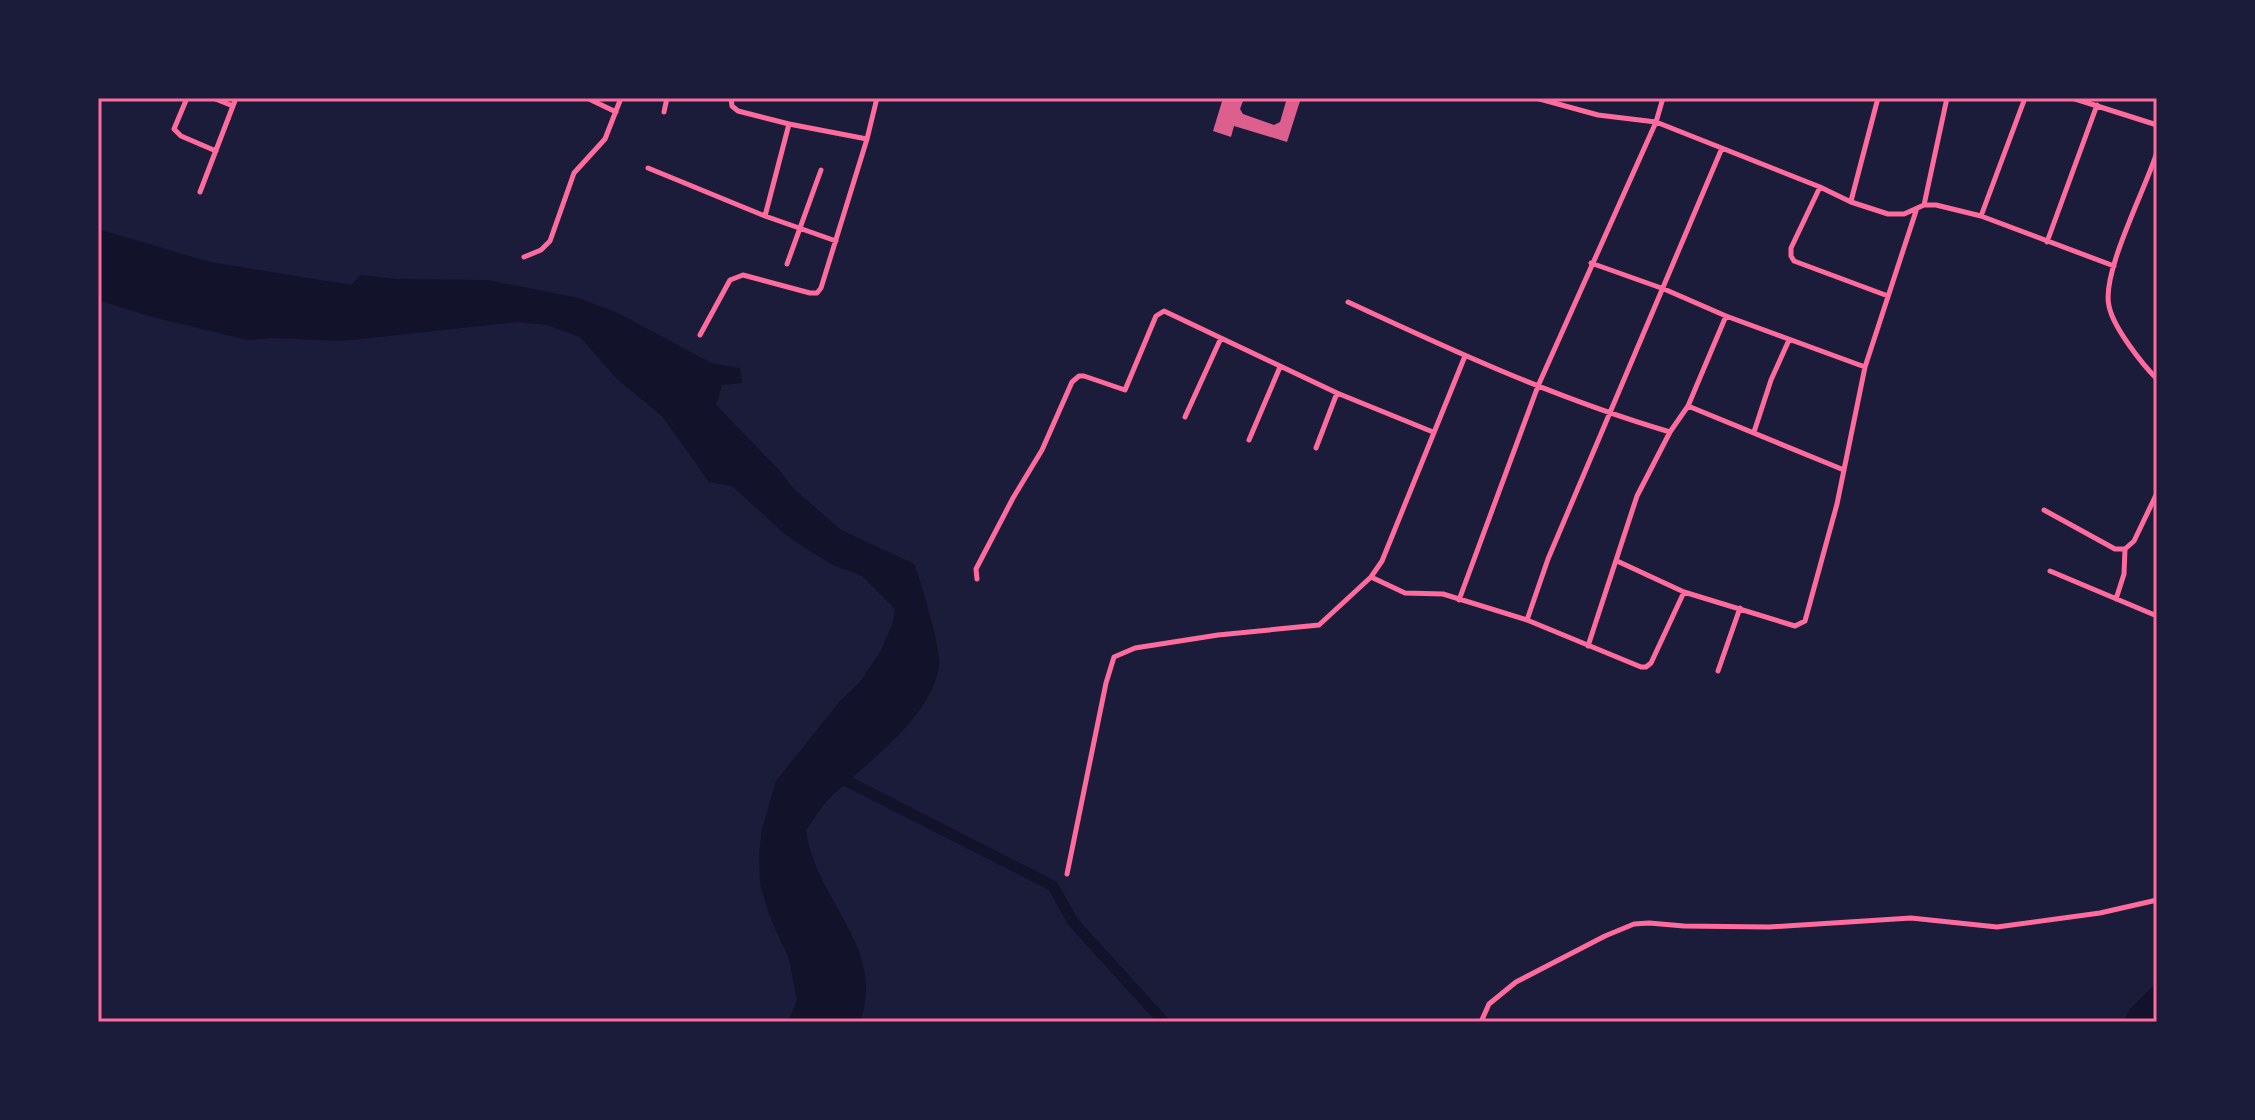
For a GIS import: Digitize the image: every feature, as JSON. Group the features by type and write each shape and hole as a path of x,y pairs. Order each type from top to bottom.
{"street":[{"path":"187,98 174,129 181,136 216,151"},
{"path":"213,98 233,106"},
{"path":"200,192 236,98"},
{"path":"587,98 616,112"},
{"path":"524,257 541,250 550,241 574,173 605,139 621,98"},
{"path":"664,112 667,98"},
{"path":"731,98 732,106 738,111 867,139"},
{"path":"700,335 730,280 736,276 743,275 817,293 821,288 877,98"},
{"path":"1536,98 1598,115 1656,122 1851,202 1897,215 1916,211 1924,205 1947,98"},
{"path":"1459,600 1538,386 1656,122 1663,98"},
{"path":"1851,202 1878,98"},
{"path":"1981,216 2025,98"},
{"path":"2072,98 2157,125"},
{"path":"2047,242 2097,105"},
{"path":"765,216 789,124"},
{"path":"1527,620 1548,559 1722,148"},
{"path":"2156,156 2114,266 2107,295 2114,320 2157,379"},
{"path":"648,168 836,241"},
{"path":"787,264 821,170"},
{"path":"1820,187 1791,248 1794,261 1888,296"},
{"path":"1924,205 1948,207 1981,216 2114,266"},
{"path":"1617,561 1684,592 1795,626 1805,621 1844,470 1865,367 1916,211"},
{"path":"1591,263 1865,367"},
{"path":"1348,302 1538,386 1608,414 1670,432"},
{"path":"977,579 976,569 1042,450 1075,378 1084,376 1125,390 1156,316 1164,311 1337,393 1433,432"},
{"path":"1588,646 1637,496 1670,432 1688,406 1726,316"},
{"path":"1185,417 1221,338"},
{"path":"1754,432 1771,380 1789,339"},
{"path":"1067,874 1114,657 1135,648 1218,635 1319,625 1371,577 1382,561 1465,356"},
{"path":"1249,440 1280,367"},
{"path":"1316,448 1337,393"},
{"path":"1688,406 1844,470"},
{"path":"2044,510 2115,549 2125,549 2134,541 2157,493"},
{"path":"2116,599 2124,574 2125,549"},
{"path":"2050,571 2157,616"},
{"path":"1371,577 1405,593 1443,594 1527,620 1641,667 1646,667 1684,592"},
{"path":"1718,671 1740,608"},
{"path":"1481,1022 1489,1004 1516,982 1634,924 1769,927 1911,918 1997,927 2100,913 2157,900"}],"shaded area":[{"path":"98,229 210,262 352,285 360,275 398,279 487,280 579,298 618,313 711,363 740,368 742,383 722,385 716,405 794,489 841,530 914,564 937,645 939,665 925,703 896,737 828,800 806,830 812,856 857,947 864,970 866,995 860,1022 788,1022 797,1000 789,959 769,915 760,884 759,854 762,829 776,781 840,701 861,681 880,652 892,625 895,609 862,576 833,565 786,535 732,486 709,482 662,416 618,380 580,337 547,325 518,322 342,341 247,340 98,300"},
{"path":"2157,982 2157,1022 2123,1022 2130,1009"}],"building":[{"path":"1223,98 1244,98 1240,109 1243,114 1274,125 1280,122 1287,98 1301,98 1287,142 1234,126 1231,137 1213,131"}],"waterway":[{"path":"837,776 1053,886 1073,922 1164,1022"}]}
